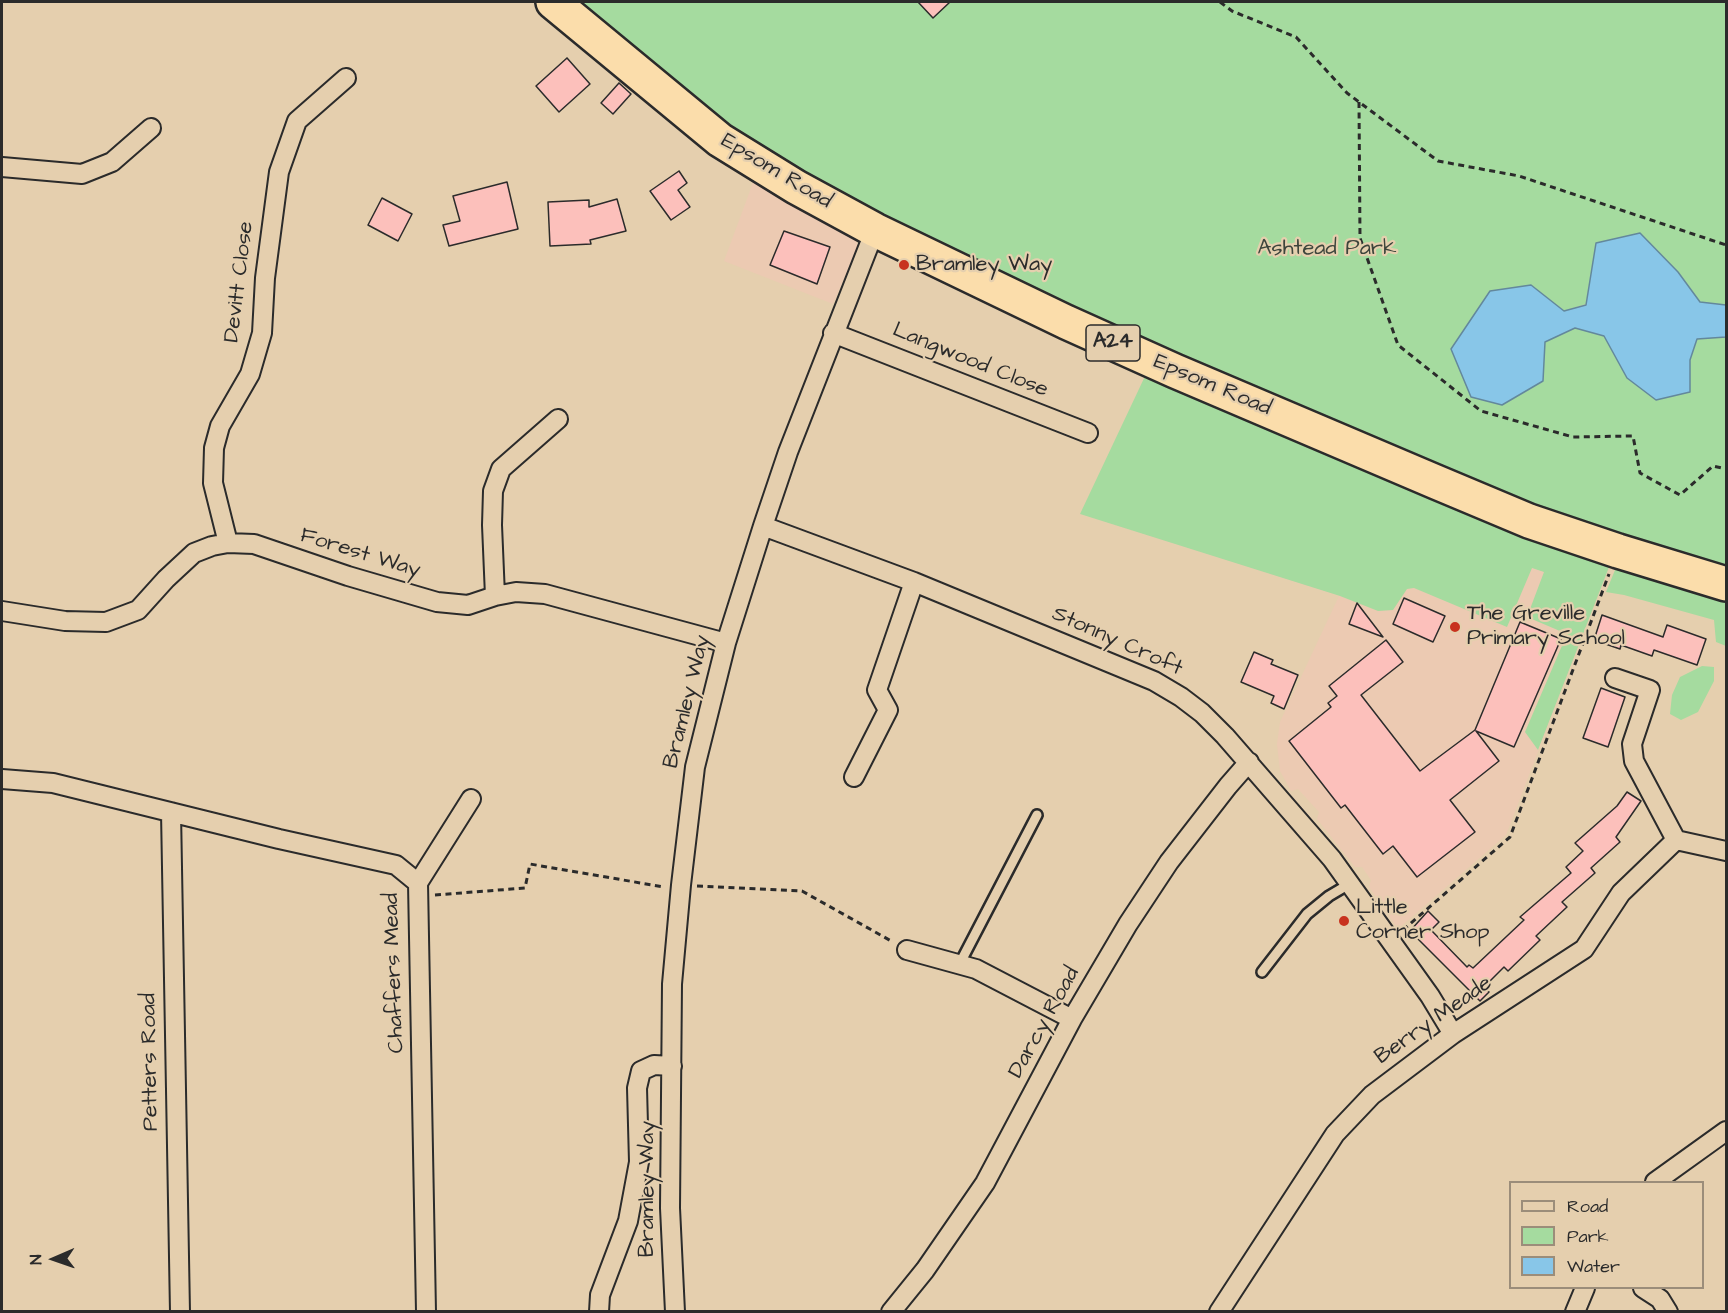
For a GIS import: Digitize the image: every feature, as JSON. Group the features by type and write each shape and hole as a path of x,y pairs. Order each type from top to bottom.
{"highway":[{"name":"Epsom Road","path":"553,2 720,140 796,187 875,230 1066,322 1175,371 1529,521 1726,584"}],"street":[{"name":"Devitt Close","path":"228,543 213,483 214,448 220,426 250,374 262,333 265,278 279,172 297,121 346,78"},
{"path":"2,167 82,174 112,162 151,128"},
{"name":"Bramley Way","path":"675,1311 670,1208 672,984 680,887 694,767 726,643 763,526 833,333 875,230"},
{"name":"Langwood Close","path":"833,333 1088,433"},
{"path":"495,596 493,491 501,469 558,419"},
{"name":"Stonny Croft","path":"763,526 914,582 1154,681 1181,697 1202,713 1249,762 1351,883 1430,996 1453,1034"},
{"name":"Forest Way","path":"2,611 65,621 106,622 138,610 194,553 228,543 254,544 348,576 437,602 468,605 516,592 545,594 726,643"},
{"path":"854,777 888,710 876,690 914,582"},
{"path":"1615,678 1650,690 1632,744 1634,761 1676,840 1726,851"},
{"name":"Darcy Road","path":"891,1311 925,1270 985,1183 1072,1019 1128,924 1169,862 1227,786 1249,762"},
{"name":"Chaffers Mead","path":"2,779 53,783 396,865 418,890 426,1311"},
{"path":"418,890 471,799"},
{"name":"Petters Road","path":"171,812 180,1311"},
{"name":"Berry Meade","path":"1218,1311 1335,1134 1372,1095 1453,1034 1584,949 1621,893 1676,840"},
{"path":"907,950 976,969 1072,1019"},
{"name":"Bramley Way","path":"599,1311 600,1295 627,1221 639,1162 637,1088 641,1071 654,1065 672,1066"},
{"path":"1656,1181 1726,1131"},
{"path":"1575,1311 1584,1289"},
{"path":"1646,1289 1660,1299 1668,1311"}],"lane":[{"path":"958,964 1037,815"},
{"path":"1262,972 1308,914 1329,896 1351,883"}],"path":[{"path":"1220,2 1232,11 1296,37 1347,93 1438,161 1519,176 1726,244"},
{"path":"1359,102 1360,238 1398,345 1481,411 1573,437 1633,436 1640,473 1680,495 1713,466 1726,469"},
{"path":"1390,941 1510,837 1618,551"},
{"path":"418,890 525,888 530,864 680,887 802,891 907,950"}],"shaded area":[{"path":"757,172 850,226 858,246 833,304 724,261"},
{"name":"The Greville Primary School","path":"1444,503 1611,562 1506,835 1398,929 1369,887 1371,880 1362,867 1355,867 1317,819 1319,812 1298,789 1291,791 1280,771 1277,744 1280,722 1339,596 1080,514"}],"green space":[{"name":"Ashtead Park","path":"571,2 1726,2 1726,305 1700,302 1678,272 1640,233 1596,243 1586,304 1564,311 1531,285 1545,342 1575,328 1604,336 1627,378 1689,392 1690,360 1697,339 1726,337 1726,570 1636,542 1468,483 1067,312 1057,297 1034,287 999,279 766,153 679,90"},
{"path":"1147,372 1444,503 1611,562 1538,750 1525,732 1567,634 1527,617 1544,572 1532,568 1507,627 1414,588 1407,589 1393,610 1378,611 1340,596 1080,514"},
{"path":"1623,569 1726,601 1726,646 1716,642 1714,620 1606,592 1615,570"},
{"path":"1702,666 1714,667 1714,681 1698,712 1681,720 1670,714 1672,695 1680,677"}],"water":[{"path":"1640,233 1678,272 1700,302 1726,305 1726,337 1697,339 1690,360 1690,392 1656,400 1627,378 1604,336 1575,328 1545,342 1543,381 1502,405 1471,397 1451,349 1490,291 1531,285 1564,311 1586,305 1596,243"}],"building":[{"path":"918,2 950,2 933,18"},
{"path":"567,58 590,84 559,112 536,86"},
{"path":"619,83 631,94 613,114 601,103"},
{"path":"679,171 687,183 678,190 690,207 671,220 650,191"},
{"path":"507,182 518,229 449,246 443,225 460,221 453,196"},
{"path":"382,198 412,214 398,241 368,225"},
{"path":"617,199 626,231 590,240 591,244 550,246 548,202 589,200 589,207"},
{"path":"784,231 830,247 817,284 770,265"},
{"path":"1404,598 1445,616 1433,642 1393,624"},
{"path":"1357,603 1383,637 1349,624"},
{"path":"1602,615 1663,637 1667,625 1706,639 1697,665 1654,650 1652,656 1621,645 1620,649 1594,640"},
{"path":"1520,622 1561,639 1514,747 1476,731 1499,761 1450,800 1475,832 1417,877 1393,846 1383,854 1345,805 1341,808 1289,741 1331,707 1328,703 1337,696 1329,686 1386,640 1403,662 1361,695 1420,771 1475,730"},
{"path":"1254,652 1273,660 1271,664 1298,675 1284,709 1271,703 1274,696 1241,682"},
{"path":"1601,688 1625,697 1608,747 1583,738"},
{"path":"1627,792 1641,801 1616,837 1620,842 1591,868 1595,873 1562,902 1567,907 1536,936 1540,940 1508,971 1504,967 1484,987 1489,992 1480,1001 1410,931 1428,911 1439,922 1431,930 1467,967 1469,965 1473,968 1524,920 1520,917 1571,873 1566,867 1583,851 1575,843 1617,806"}],"place":[{"name":"Bramley Way","path":"904,265"},
{"name":"The Greville Primary School","path":"1455,627"},
{"name":"Little Corner Shop","path":"1344,921"}]}
